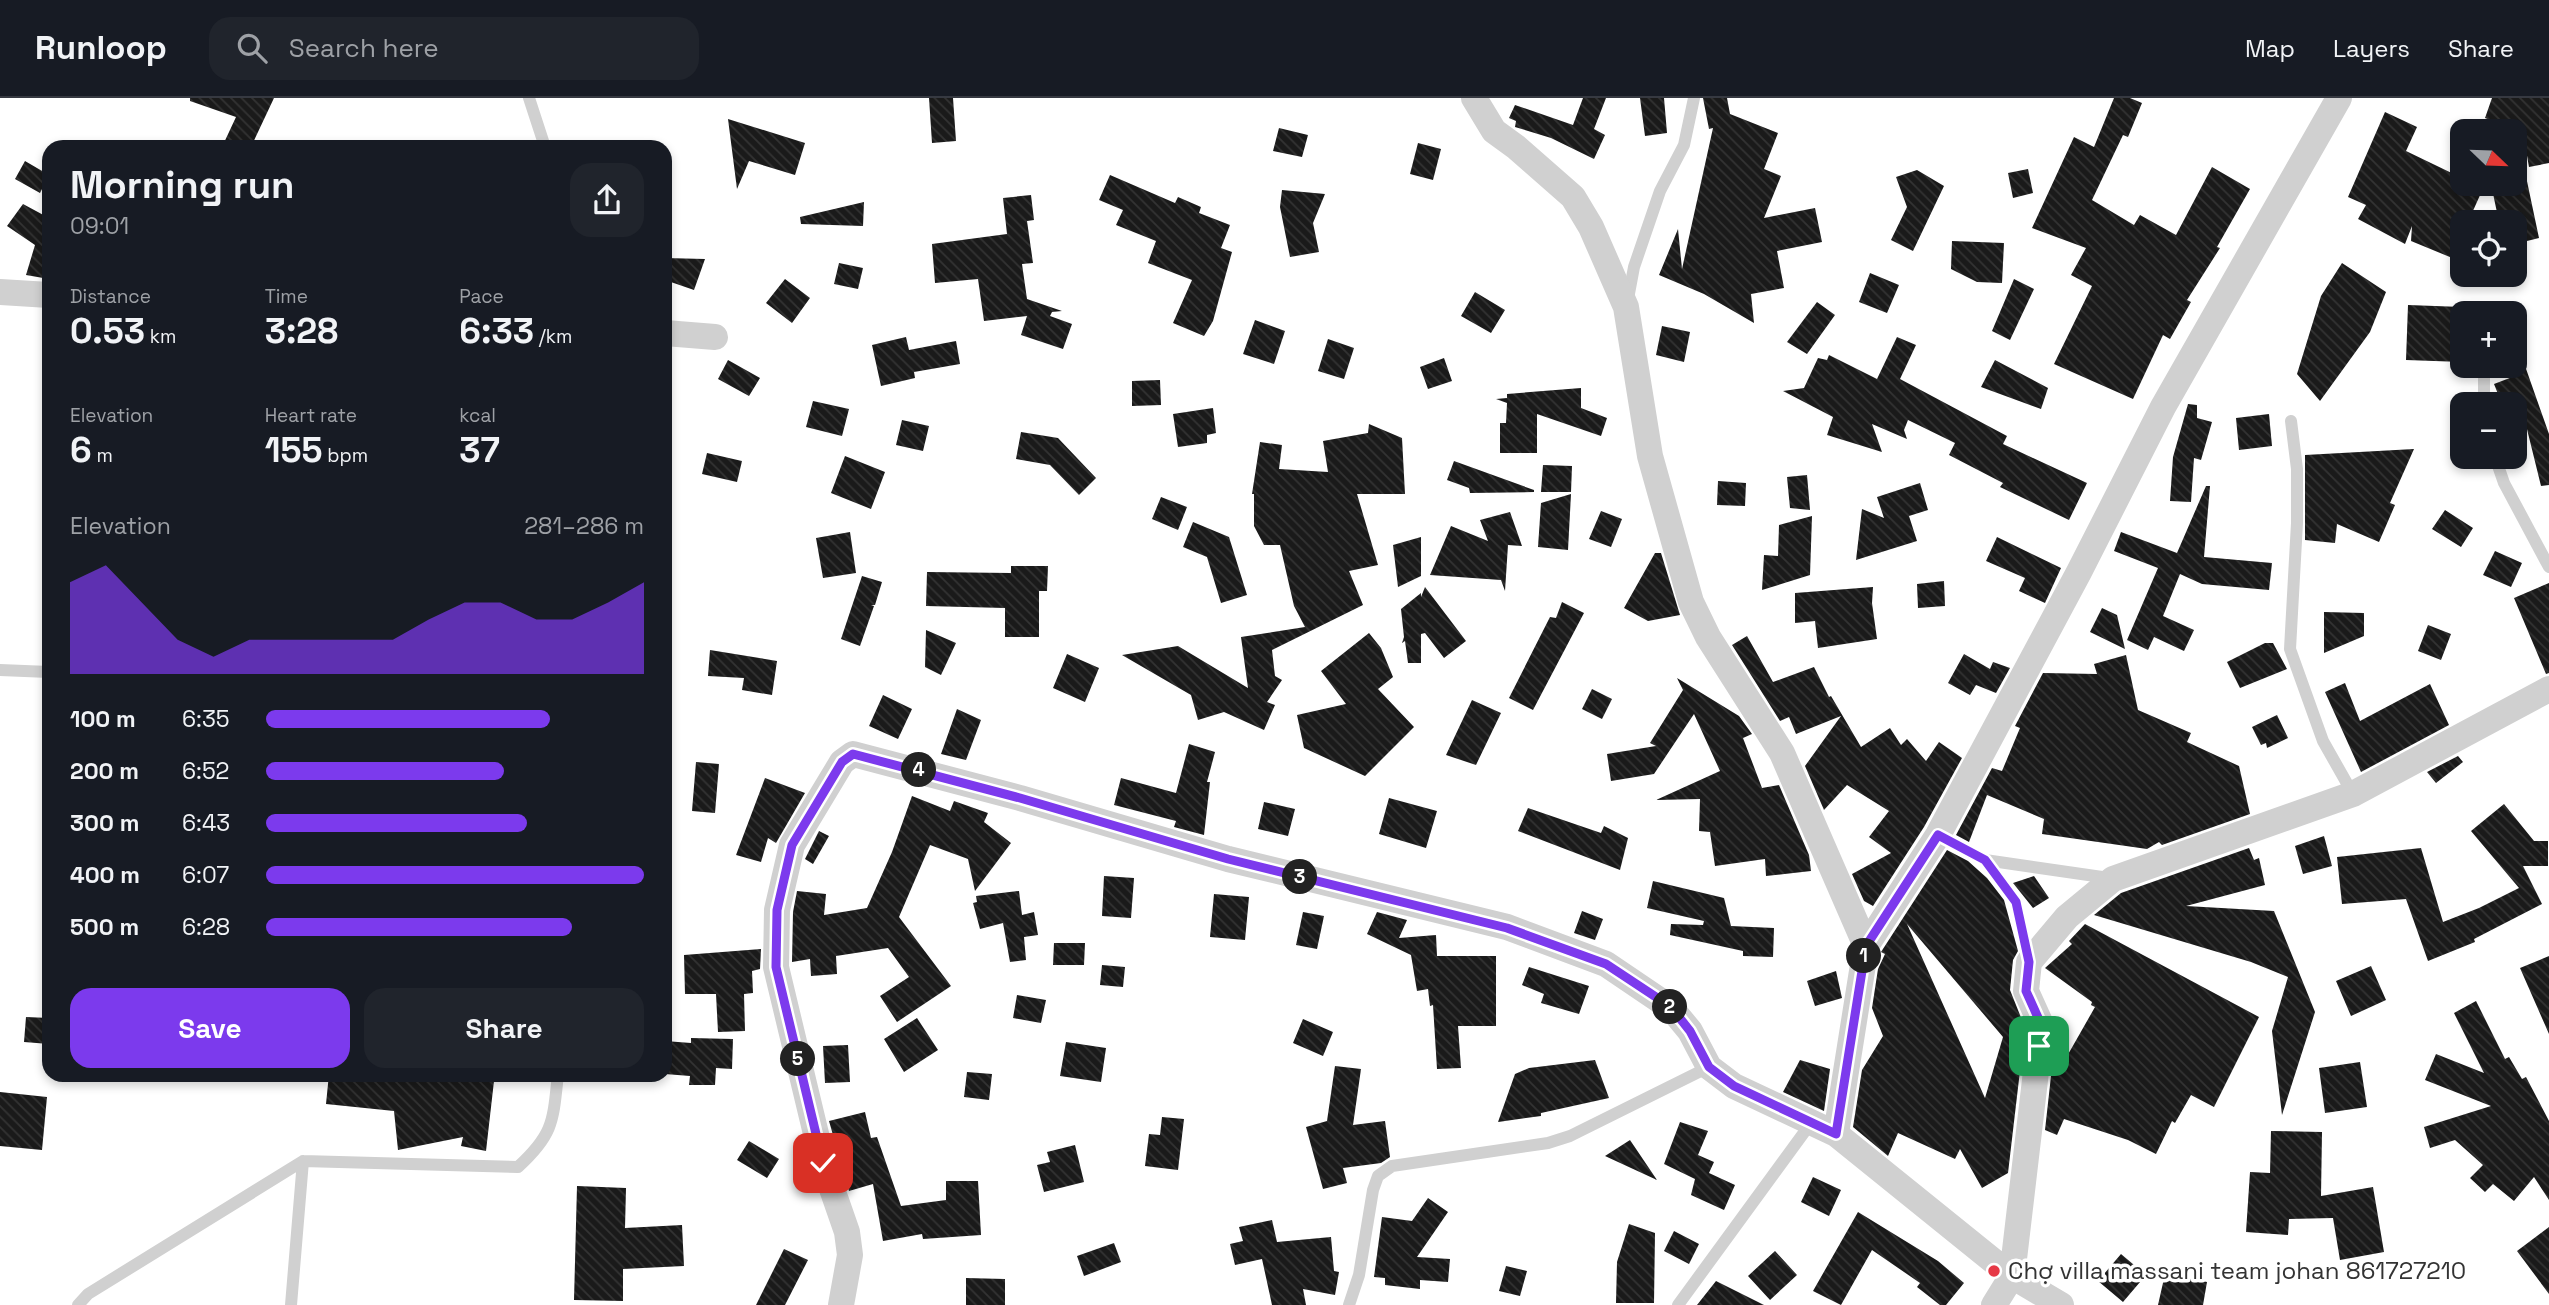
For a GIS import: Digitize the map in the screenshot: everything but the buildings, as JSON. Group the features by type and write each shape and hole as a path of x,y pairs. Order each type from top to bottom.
{"street":[{"path":"1474,98 1494,131 1517,147 1573,197 1591,228 1626,307 1650,456 1691,603 1708,638 1782,753 1866,946"},
{"path":"1836,1134 1866,946 1938,835 2074,583 2163,407 2339,98"},
{"path":"0,292 42,295"},
{"path":"672,334 715,337"},
{"path":"1994,1305 2012,1276 2040,1022 2026,991 2029,962 2067,917 2113,879 2353,794 2549,689"},
{"path":"841,1305 850,1255 847,1232 823,1163 776,967 776,921 792,845 842,762 853,754 1020,798 1228,859 1507,928 1606,964 1671,1007 1690,1031 1709,1067 1734,1086 1836,1134 2012,1276 2060,1305"}],"lane":[{"path":"529,98 543,140"},
{"path":"1626,307 1634,267 1660,191 1684,145 1694,98"},
{"path":"2291,421 2297,469 2297,523 2290,649 2323,741 2353,794"},
{"path":"2500,469 2504,483 2549,567"},
{"path":"0,670 42,672"},
{"path":"1938,835 1985,860 2113,879"},
{"path":"1985,860 2016,902 2029,962"},
{"path":"1349,1305 1359,1275 1373,1190 1378,1176 1392,1166 1548,1143 1570,1136 1709,1067"},
{"path":"78,1305 88,1294 303,1161 518,1167 542,1146 554,1116 557,1082"},
{"path":"1678,1305 1811,1123"},
{"path":"291,1305 303,1161"}],"place":[{"name":"Chợ villa massani team johan 861727210","path":"1994,1271"}],"route":[{"path":"823,1163 776,967 777,910 792,845 842,762 853,754 866,755 1020,798 1228,859 1507,928 1606,964 1671,1007 1690,1031 1709,1067 1734,1086 1836,1134 1866,946 1938,835 1985,860 2016,902 2029,962 2026,991 2040,1022 2039,1046"}]}
